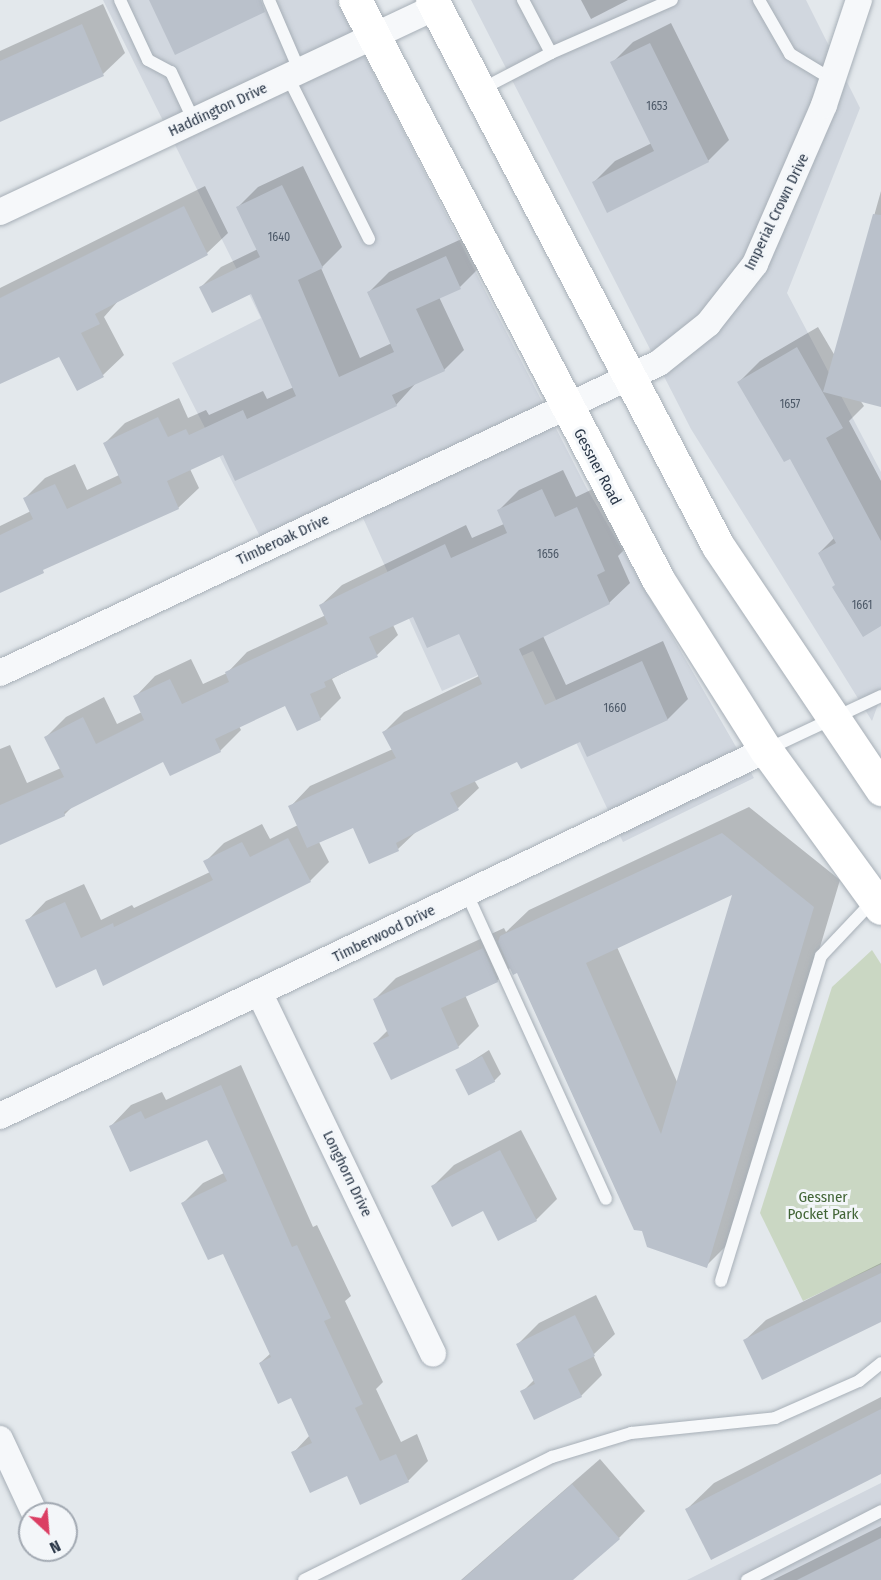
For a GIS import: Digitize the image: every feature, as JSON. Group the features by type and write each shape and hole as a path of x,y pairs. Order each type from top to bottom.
{"main road":[{"name":"Gessner Road","path":"355,0 565,407 659,581 766,750 878,904"},
{"path":"434,4 718,546 831,719 881,789"}],"street":[{"name":"Imperial Crown Drive","path":"565,407 659,363 708,324 755,264 790,192 833,80 859,0"},
{"name":"Haddington Drive","path":"0,213 374,36 434,4"},
{"name":"Timberoak Drive","path":"0,673 565,407"},
{"name":"Timberwood Drive","path":"0,1116 260,994 766,750"},
{"name":"Longhorn Drive","path":"260,994 433,1354"},
{"path":"0,1439 29,1502"}],"lane":[{"path":"120,0 148,60 171,72 194,121"},
{"path":"269,0 294,74 369,239"},
{"path":"523,0 550,53"},
{"path":"478,91 550,53 672,0"},
{"path":"759,0 789,54 833,80"},
{"path":"766,750 881,696"},
{"path":"467,894 606,1199"},
{"path":"721,1281 821,956 878,904"},
{"path":"304,1580 552,1457 631,1433 775,1418 859,1381 881,1363"},
{"path":"747,1580 881,1511"}],"shaded area":[{"path":"103,0 336,0 586,487 754,778 623,842 533,651 442,691 357,505 266,548 172,363 261,318"},
{"path":"471,0 806,0 860,108 787,293 881,472 881,696 872,721 691,429"},
{"path":"881,1483 881,1580 687,1580"}],"green space":[{"name":"Gessner Pocket Park","path":"872,950 881,964 881,1264 803,1301 760,1213 832,987"}],"building":[{"path":"149,0 261,0 265,12 175,55"},
{"path":"82,24 104,76 0,122 0,61"},
{"path":"650,43 709,162 607,213 592,182 654,151 610,62"},
{"path":"282,185 323,268 298,280 339,377 394,352 367,292 446,256 461,289 416,309 445,371 392,395 397,406 235,481 223,455 167,481 179,509 43,570 44,573 0,593 0,535 33,519 23,498 55,484 67,509 122,483 103,443 158,417 168,437 186,429 189,435 243,410 247,419 296,396 251,294 212,313 199,287 260,257 236,207"},
{"path":"184,206 208,255 95,314 100,324 81,333 104,377 77,391 59,357 0,384 0,298"},
{"path":"873,214 881,215 881,407 823,392"},
{"path":"797,347 843,428 826,438 881,541 881,626 863,637 832,587 835,585 818,553 836,543 790,459 784,462 737,382"},
{"path":"542,489 555,517 577,507 605,571 597,575 610,604 519,649 545,705 642,661 668,720 587,757 580,742 521,769 517,762 450,793 459,810 396,843 399,851 369,864 353,828 307,848 288,806 396,758 382,732 482,684 459,634 427,648 413,617 369,637 378,657 324,682 326,687 310,694 321,720 297,731 285,706 215,739 221,752 170,776 163,762 64,812 65,816 0,845 0,805 64,777 44,737 83,717 96,744 144,720 133,696 170,679 182,704 229,682 225,672 328,624 319,605 445,544 451,558 507,533 497,510"},
{"path":"722,833 814,907 707,1268 647,1247 642,1231 634,1230 517,973 513,975 498,942 500,936","holes":["732,895 661,1134 586,963"]},
{"path":"288,838 311,882 103,986 96,969 56,988 25,920 65,902 81,938 113,923 114,927 213,880 203,861 242,842 250,857"},
{"path":"483,948 498,982 441,1008 459,1048 391,1080 373,1043 389,1036 373,999"},
{"path":"482,1056 495,1082 468,1095 455,1070"},
{"path":"221,1085 292,1247 297,1245 331,1318 324,1321 363,1404 355,1408 380,1461 396,1454 409,1482 360,1505 347,1476 310,1493 291,1452 312,1443 291,1398 278,1404 259,1363 271,1357 223,1254 208,1260 181,1203 227,1181 207,1140 130,1172 109,1126 141,1111 145,1119"},
{"path":"500,1150 537,1221 498,1241 483,1211 452,1227 431,1186"},
{"path":"881,1273 881,1322 762,1380 743,1340"},
{"path":"575,1315 595,1356 568,1369 582,1397 534,1420 520,1391 535,1384 516,1344"},
{"path":"881,1409 881,1474 711,1560 685,1509"},
{"path":"572,1484 620,1539 573,1580 462,1580"},
{"path":"881,1538 881,1580 797,1580"}]}
